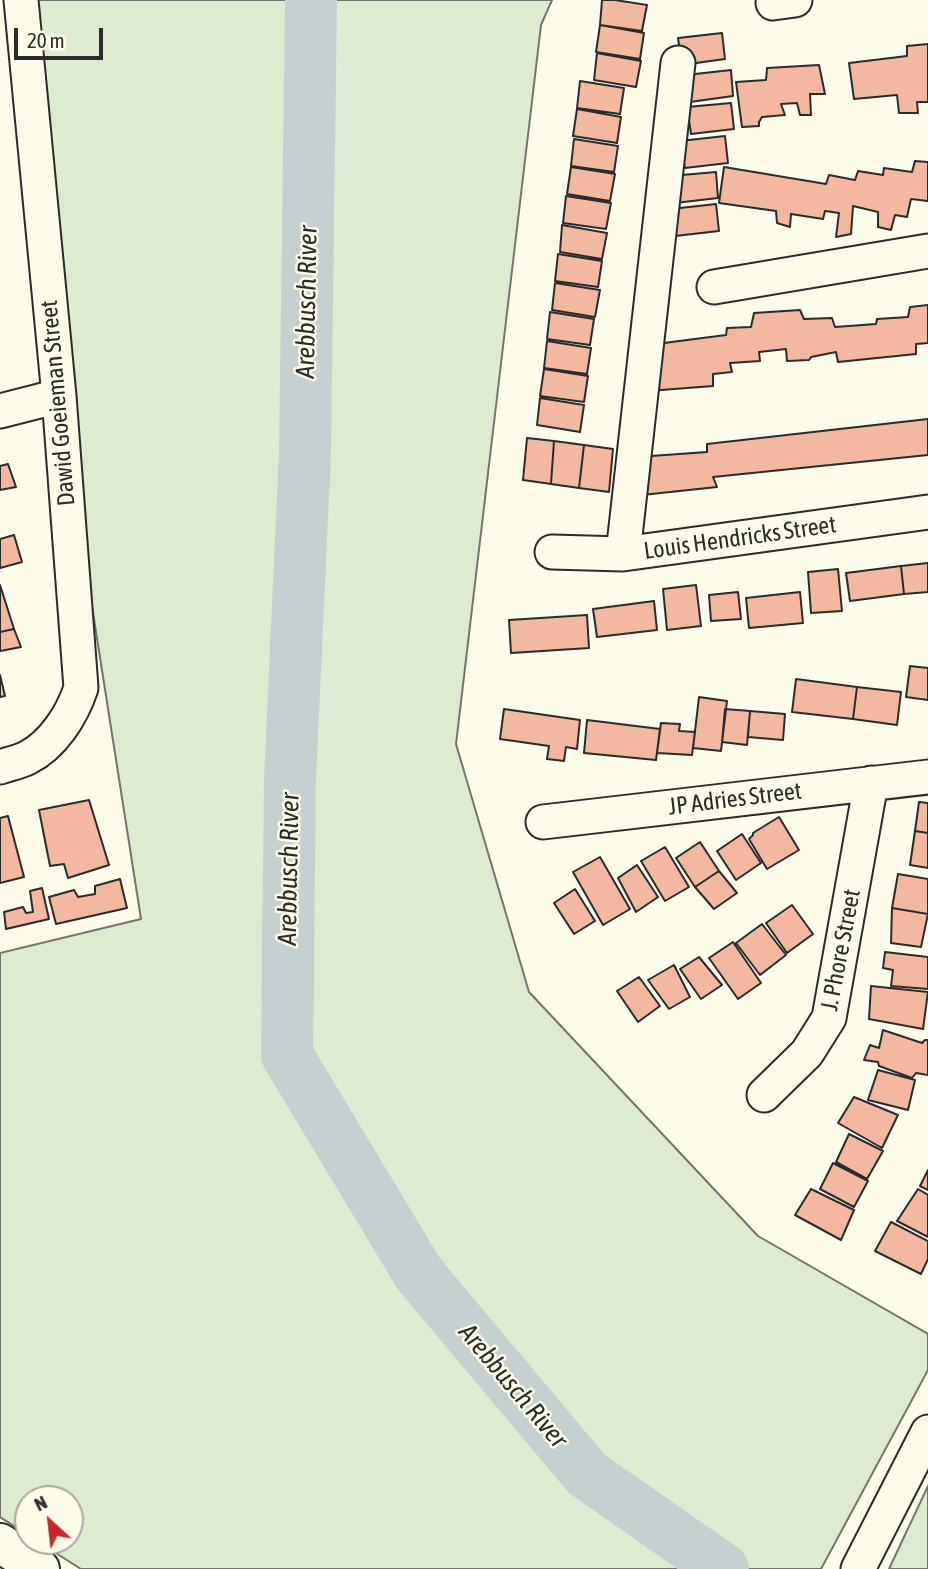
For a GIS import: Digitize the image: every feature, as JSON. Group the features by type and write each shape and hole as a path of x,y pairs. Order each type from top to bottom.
{"main road":[{"path":"0,1543 40,1569"}],"street":[{"name":"Dawid Goeieman Street","path":"0,767 27,758 47,744 75,706 81,688 59,396 15,23"},
{"path":"623,554 678,63"},
{"path":"714,287 928,251"},
{"path":"0,411 59,396"},
{"name":"Louis Hendricks Street","path":"552,552 623,554 928,512"},
{"name":"JP Adries Street","path":"543,822 928,777"},
{"name":"J. Phore Street","path":"764,1095 807,1053 830,1018 871,783"},
{"path":"858,1569 928,1432"}],"green space":[{"path":"21,0 552,0 541,25 456,744 529,992 758,1236 928,1334 928,1370 821,1569 81,1569 59,1555 84,1555 84,1485 14,1485 14,1526 0,1517 0,953 141,919 59,396"},
{"path":"928,1486 928,1569 889,1569"}],"building":[{"path":"602,0 647,5 642,31 600,25"},
{"path":"600,25 644,33 640,59 596,52"},
{"path":"722,33 725,59 682,65 678,38"},
{"path":"928,44 928,102 917,102 918,113 899,113 897,95 854,99 849,63 907,56 907,46"},
{"path":"597,53 641,61 636,87 594,80"},
{"path":"819,65 825,94 810,94 811,115 800,115 797,103 781,104 785,115 762,117 759,126 742,127 736,82 766,80 767,68"},
{"path":"731,70 733,96 690,102 686,75"},
{"path":"580,81 624,88 620,114 577,108"},
{"path":"731,103 734,129 691,134 687,107"},
{"path":"577,109 621,117 617,143 573,136"},
{"path":"725,136 728,163 685,168 680,141"},
{"path":"574,139 618,146 614,172 571,166"},
{"path":"915,161 928,162 928,201 911,199 907,217 895,215 891,230 878,227 878,212 853,206 851,234 836,237 839,213 825,211 823,219 791,214 790,227 777,223 776,211 719,203 724,167 826,184 829,175 855,180 858,171 883,175 884,168 912,172"},
{"path":"571,167 615,174 610,201 567,194"},
{"path":"716,172 718,198 675,203 671,176"},
{"path":"566,196 611,203 606,229 563,223"},
{"path":"716,204 719,231 675,236 671,209"},
{"path":"562,225 607,233 602,259 560,252"},
{"path":"558,254 602,261 598,287 555,281"},
{"path":"555,283 600,290 595,317 552,310"},
{"path":"928,305 928,343 916,344 916,354 838,362 836,352 811,357 809,360 787,361 786,349 759,352 760,361 730,363 732,372 713,374 713,386 648,391 648,345 726,335 727,328 751,327 754,313 800,310 804,319 832,318 835,327 876,324 877,319 908,317 910,307"},
{"path":"550,312 594,319 590,345 547,339"},
{"path":"547,341 591,348 587,374 544,368"},
{"path":"544,369 588,376 584,402 540,396"},
{"path":"540,398 584,405 580,432 537,425"},
{"path":"928,419 928,455 713,477 717,487 642,495 637,457 707,452 707,444"},
{"path":"527,438 554,441 551,484 523,480"},
{"path":"554,441 584,445 579,488 551,484"},
{"path":"584,445 613,449 609,492 579,488"},
{"path":"8,464 16,487 0,490 0,466"},
{"path":"14,535 22,562 0,568 0,539"},
{"path":"928,563 928,592 904,594 901,566"},
{"path":"901,566 904,594 850,601 846,573"},
{"path":"838,569 842,611 811,613 808,572"},
{"path":"0,585 14,629 0,632"},
{"path":"696,585 701,626 667,630 663,589"},
{"path":"738,592 741,619 711,621 709,595"},
{"path":"800,592 803,623 749,628 746,598"},
{"path":"654,601 657,630 597,637 593,609"},
{"path":"587,615 589,648 511,653 509,620"},
{"path":"14,629 21,647 0,651 0,632"},
{"path":"910,666 928,668 928,700 906,697"},
{"path":"0,675 5,696 0,697"},
{"path":"796,679 857,687 853,719 792,712"},
{"path":"857,687 901,692 897,725 853,719"},
{"path":"699,697 727,701 721,751 693,748"},
{"path":"504,709 580,720 577,749 566,747 564,761 547,759 549,746 500,739"},
{"path":"725,709 750,711 747,745 722,742"},
{"path":"750,711 785,714 783,740 748,737"},
{"path":"587,720 660,729 656,760 584,753"},
{"path":"661,723 680,724 679,731 695,732 692,755 657,753"},
{"path":"89,800 109,865 68,878 64,864 50,866 39,810"},
{"path":"919,802 928,803 928,833 915,831"},
{"path":"8,816 24,877 0,883 0,818"},
{"path":"779,817 799,850 767,869 749,839 753,833"},
{"path":"915,831 928,833 928,868 910,865"},
{"path":"742,834 761,863 736,880 717,851"},
{"path":"700,842 719,871 695,887 676,858"},
{"path":"665,847 689,887 665,901 641,861"},
{"path":"600,857 630,909 603,925 573,872"},
{"path":"637,865 658,897 636,912 618,878"},
{"path":"719,871 737,893 714,909 695,887"},
{"path":"898,874 928,879 928,914 892,908"},
{"path":"120,879 127,908 56,924 49,897 74,890 78,897 95,894 95,886"},
{"path":"42,888 49,919 6,929 4,912 23,907 26,913 33,912 30,891"},
{"path":"575,889 595,921 574,934 554,903"},
{"path":"792,905 813,934 787,953 766,923"},
{"path":"892,908 928,914 921,947 891,943"},
{"path":"762,924 786,955 760,975 736,943"},
{"path":"733,942 761,983 738,999 709,958"},
{"path":"885,952 928,957 928,989 891,986 893,970 883,968"},
{"path":"699,957 722,985 701,999 680,969"},
{"path":"674,965 690,997 669,1009 648,980"},
{"path":"639,977 660,1006 638,1022 617,991"},
{"path":"871,986 928,992 923,1029 869,1019"},
{"path":"883,1030 922,1043 928,1040 928,1075 916,1073 912,1078 879,1066 878,1062 864,1060 870,1045 879,1048"},
{"path":"878,1070 915,1080 908,1110 868,1100"},
{"path":"854,1097 898,1115 882,1148 838,1123"},
{"path":"849,1134 883,1151 867,1179 836,1162"},
{"path":"833,1163 868,1181 854,1207 820,1189"},
{"path":"928,1170 928,1190 920,1186"},
{"path":"811,1189 854,1210 841,1240 795,1215"},
{"path":"918,1189 928,1195 928,1237 897,1221"},
{"path":"891,1222 928,1241 928,1259 921,1274 875,1251"}],"waterway":[{"name":"Arebbusch River","path":"311,0 305,453 290,779 287,1055 419,1274 587,1474 723,1569"}]}
